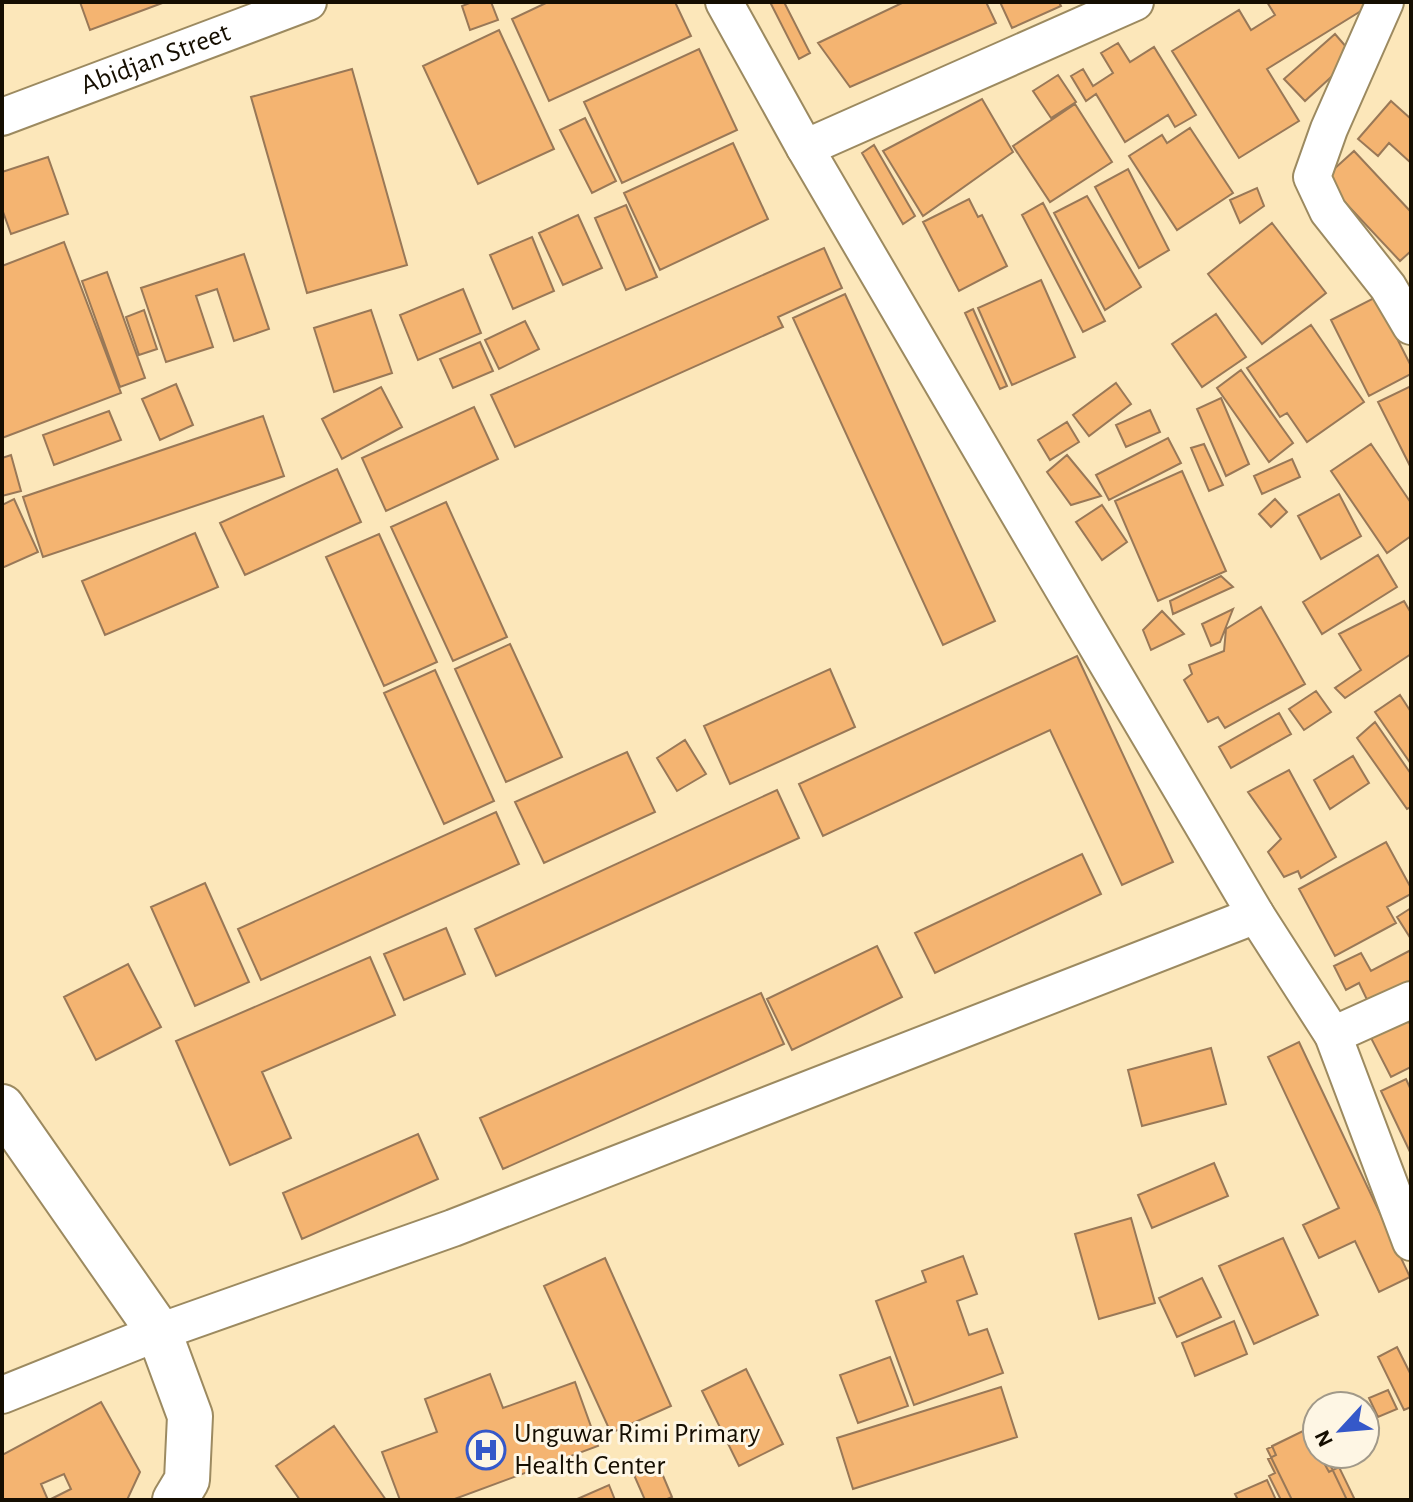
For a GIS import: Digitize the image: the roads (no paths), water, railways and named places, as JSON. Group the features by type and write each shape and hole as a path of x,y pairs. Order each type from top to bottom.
{"street":[{"name":"Abidjan Street","path":"2,117 308,2"},
{"path":"724,2 805,148 1256,915 1333,1035 1411,1242"},
{"path":"805,148 1135,2"},
{"path":"1385,2 1329,129 1312,177 1328,211 1388,287 1411,326"},
{"path":"2,1395 159,1332 453,1228 1256,915"},
{"path":"1333,1035 1411,1000"},
{"path":"2,1107 159,1332 190,1416 187,1480 175,1500"}],"place":[{"name":"Unguwar Rimi Primary Health Center","path":"486,1450"}]}
